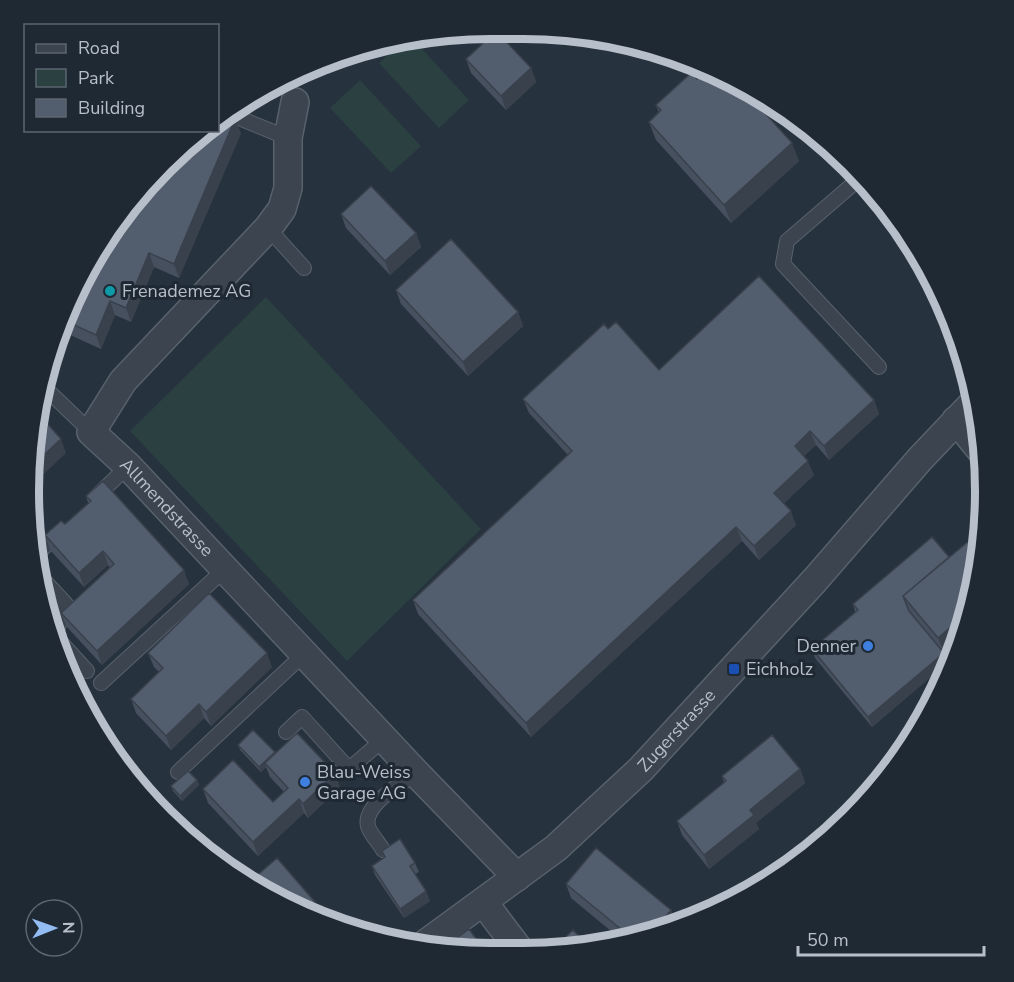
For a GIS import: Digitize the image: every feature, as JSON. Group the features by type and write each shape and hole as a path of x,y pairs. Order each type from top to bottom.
{"street":[{"path":"91,432 123,381 268,228 282,208 288,188 288,138 295,102"},
{"name":"Zugerstrasse","path":"432,939 556,848 641,769 766,634 965,410"},
{"name":"Allmendstrasse","path":"91,432 128,466 416,773 517,877"},
{"path":"484,903 514,943"}],"lane":[{"path":"237,117 288,138"},
{"path":"854,183 787,241 783,264 879,367"},
{"path":"268,228 304,268"},
{"path":"50,393 91,432"},
{"path":"86,507 128,466"},
{"path":"43,548 69,523"},
{"path":"101,683 225,569"},
{"path":"50,586 66,604 59,624"},
{"path":"68,650 87,671"},
{"path":"178,772 304,654"},
{"path":"286,732 302,717 349,769 384,739"},
{"path":"383,850 368,827 369,814 377,803 416,773"}],"green space":[{"path":"419,45 469,100 439,128 379,63 392,50"},
{"path":"360,80 421,146 391,173 330,108"},
{"path":"266,297 481,529 347,661 130,431"}],"building":[{"path":"488,39 504,39 531,68 501,96 466,59"},
{"path":"691,73 697,79 702,76 758,106 792,143 724,205 649,122 661,110 656,105"},
{"path":"235,119 174,264 149,253 126,308 110,301 96,335 71,324 86,291 115,240 132,216 171,171 216,132"},
{"path":"371,186 416,233 385,261 341,214"},
{"path":"451,239 518,312 463,362 396,290"},
{"path":"759,276 874,400 824,446 810,431 795,446 808,461 774,493 791,511 754,546 736,527 526,723 413,600 572,451 523,399 604,324 608,329 616,322 659,370"},
{"path":"45,421 61,439 40,458"},
{"path":"103,481 184,570 97,651 61,613 114,564 103,551 79,573 45,535 61,521 65,524 91,501 86,496"},
{"path":"932,537 949,557 903,596 909,611 944,653 868,717 812,649 858,610 853,604"},
{"path":"970,540 972,542 966,579 955,623 938,638 903,596"},
{"path":"209,593 267,653 206,712 199,704 166,736 131,699 163,668 148,653"},
{"path":"253,730 275,752 259,767 238,745"},
{"path":"297,733 335,773 303,804 299,799 253,842 203,789 233,760 273,802 288,788 265,763"},
{"path":"772,735 800,769 750,810 754,815 704,855 677,821 726,781 722,776"},
{"path":"188,771 197,780 180,796 171,786"},
{"path":"400,839 415,863 410,866 426,891 400,909 372,866 385,857 382,851"},
{"path":"596,848 671,910 662,921 624,931 566,884"},
{"path":"277,858 315,902 311,906 256,877"},
{"path":"469,929 479,943 461,942 453,941"},
{"path":"573,930 582,939 561,941"}],"place":[{"name":"Frenademez AG","path":"110,291"},
{"name":"Denner","path":"868,646"},
{"name":"Eichholz","path":"734,669"},
{"name":"Blau-Weiss Garage AG","path":"305,782"}]}
